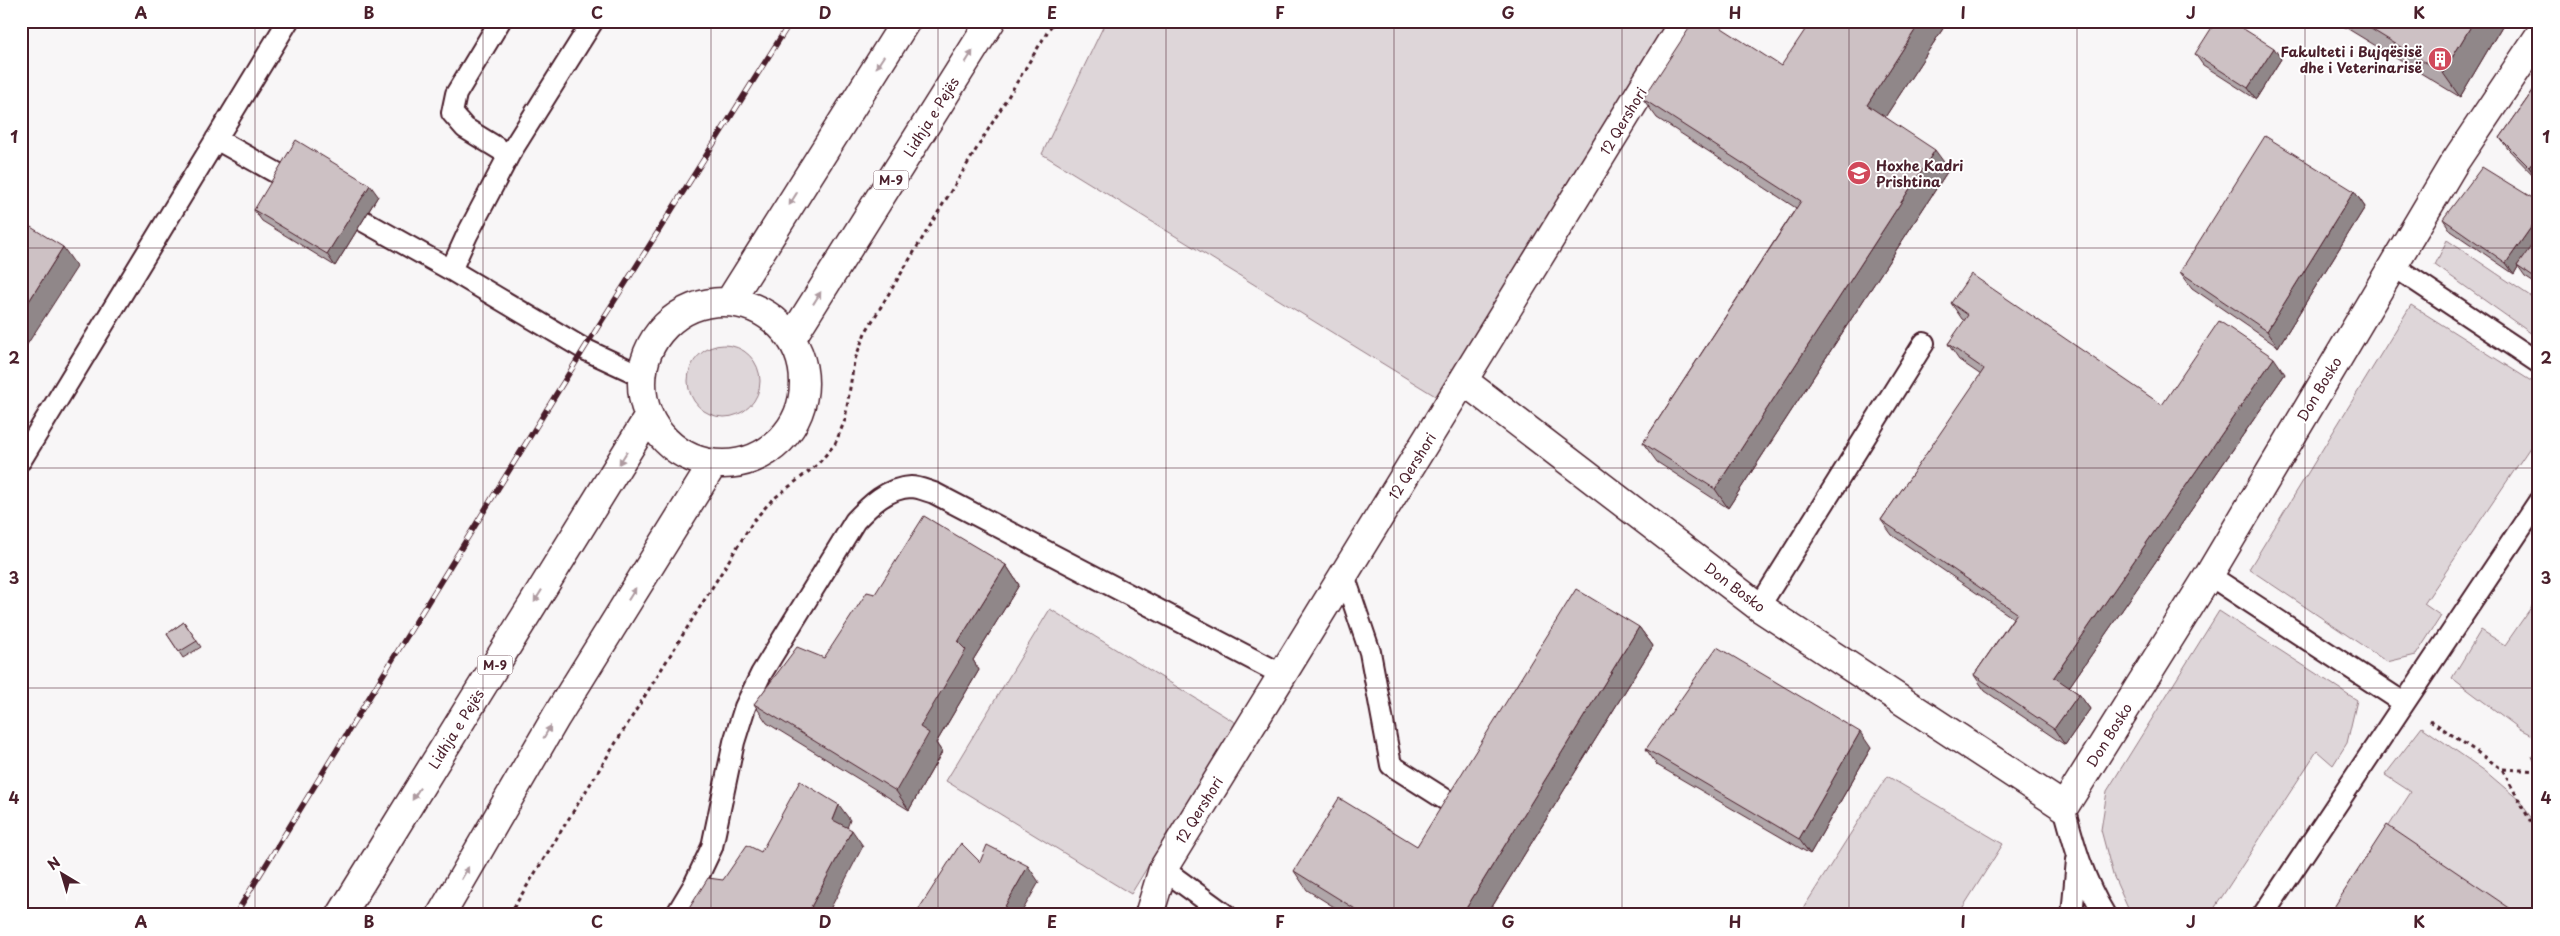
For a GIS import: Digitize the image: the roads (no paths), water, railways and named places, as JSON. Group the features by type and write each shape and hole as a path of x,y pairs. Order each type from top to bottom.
{"main road":[{"path":"729,302 906,21"},
{"name":"Lidhja e Pejës","path":"791,339 992,21"},
{"name":"12 Qershori","path":"1149,915 1163,869 1684,21"},
{"name":"Don Bosko","path":"1464,381 1759,606 2064,807 2209,575 2392,264 2454,163 2536,44"},
{"path":"729,302 753,308 775,320 791,339 802,363 804,389 798,415 784,437 763,453 738,463 712,464 692,458 674,448 660,434 649,416 642,397 642,376 646,354 669,322 688,310 707,304 729,302"},
{"name":"Lidhja e Pejës","path":"341,915 649,416"},
{"path":"441,915 556,717 712,464"}],"lane":[{"path":"21,460 288,21"},
{"path":"500,21 456,94 452,113 465,128 509,155"},
{"path":"451,270 509,155 593,21"},
{"path":"216,139 451,270 584,349 642,376"},
{"path":"2392,264 2539,363"},
{"path":"1759,606 1924,343"},
{"path":"676,915 694,885 712,847 734,742 745,706 761,674 855,521 871,503 891,492 912,487 934,493 1283,675"},
{"path":"2263,915 2539,501"},
{"path":"1344,575 1370,652 1391,765 1454,805"},
{"path":"2209,575 2404,703"},
{"path":"2064,807 2077,856 2091,892 2105,915"},
{"path":"2072,915 2077,856"},
{"path":"1136,915 1163,869 1226,915"}],"railway":[{"path":"235,915 584,349 791,21"}],"place":[{"name":"Fakulteti i Bujqësisë dhe i Veterinarisë","path":"2440,59"},
{"name":"Hoxhe Kadri Prishtina","path":"1859,173"}]}
